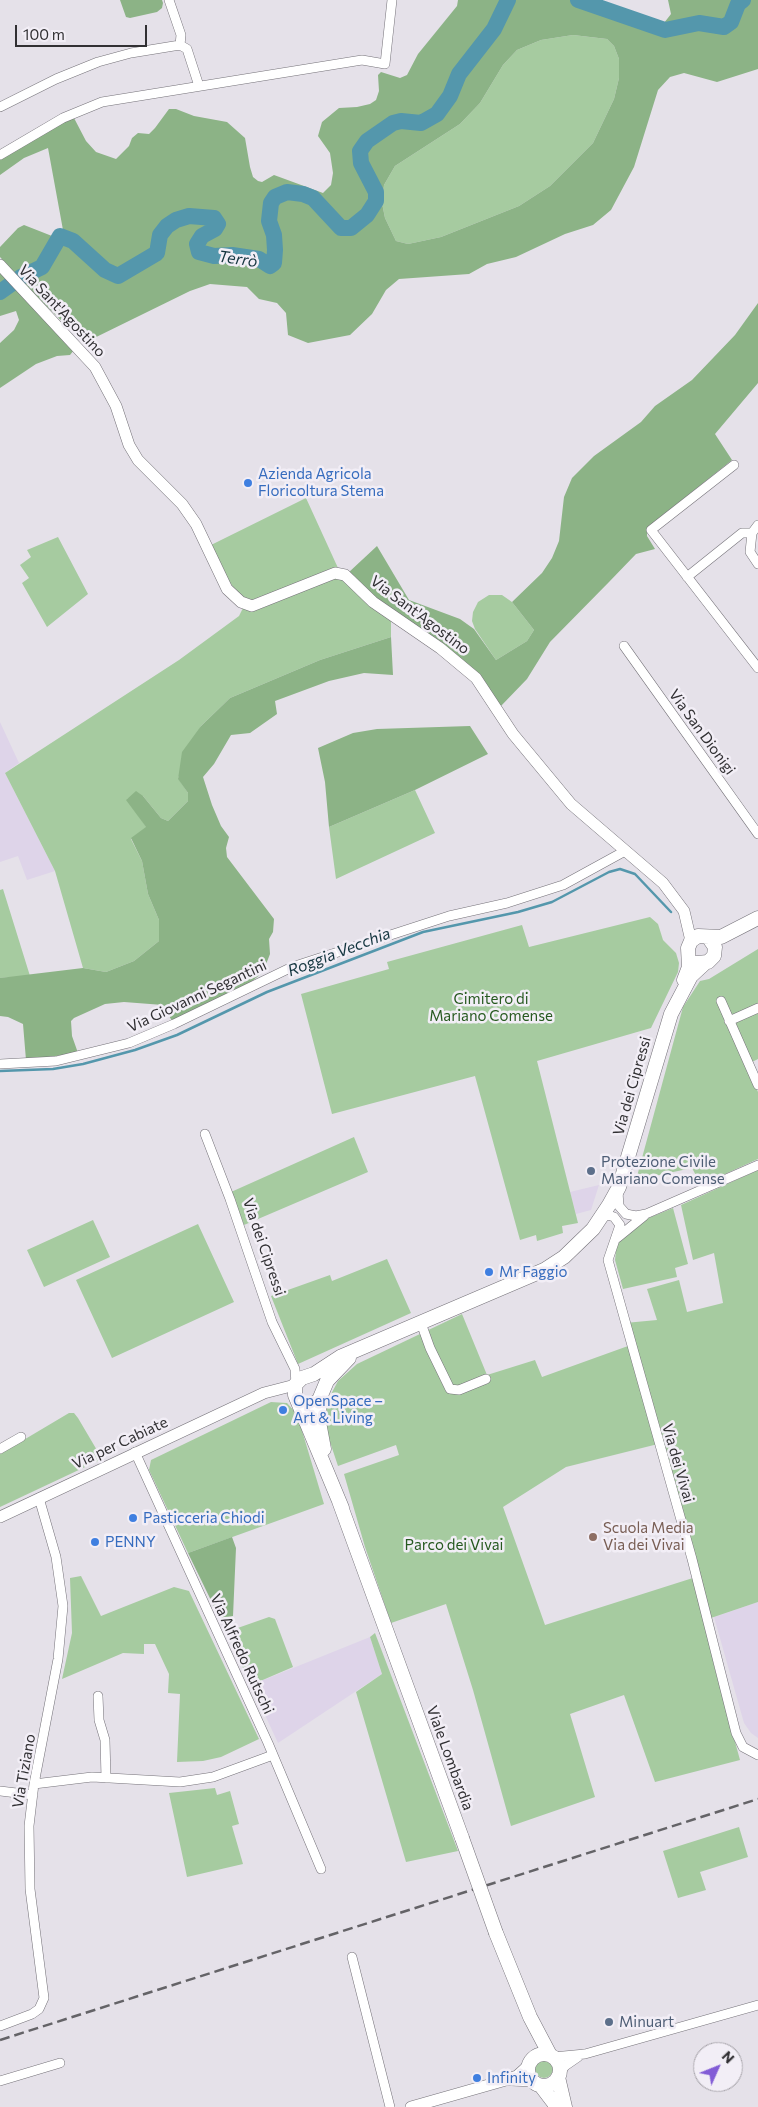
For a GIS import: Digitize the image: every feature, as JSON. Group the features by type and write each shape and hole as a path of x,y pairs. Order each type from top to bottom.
{"main road":[{"path":"758,918 730,934 716,938 701,938 688,948 689,956 698,963 705,963 713,958 715,953 758,924"},
{"path":"701,938 714,944 715,953"},
{"name":"Via dei Cipressi","path":"528,1275 574,1242 597,1214 609,1192 619,1167 661,1030 688,973 689,956"},
{"name":"Via dei Cipressi","path":"301,1377 421,1322 528,1275 544,1270 564,1256 602,1218 619,1186 668,1023 691,976 705,963"},
{"name":"Via dei Cipressi","path":"321,1395 327,1380 355,1352"},
{"path":"301,1377 319,1382 321,1395 310,1405 298,1401 294,1391 301,1377"},
{"name":"Viale Lombardia","path":"321,1395 320,1428 342,1508"},
{"name":"Viale Lombardia","path":"298,1401 342,1508 496,1933 530,2018 552,2056"},
{"name":"Viale Lombardia","path":"530,2018 534,2044 530,2062"},
{"path":"557,2107 536,2083 530,2062 541,2054 552,2056 558,2064 565,2107"},
{"path":"536,2083 553,2083 559,2075"}],"street":[{"path":"169,0 182,35 180,46"},
{"path":"0,155 62,118 102,102 285,70 362,60 385,64 392,0"},
{"path":"0,107 56,79 98,62 131,53 180,46 187,49 199,86"},
{"name":"Via Sant'Agostino","path":"0,265 95,367 116,406 130,445 138,460 182,504 196,524 228,589 241,602 252,606 335,573 345,575 373,602 440,648 472,674 514,734 547,776 577,810 664,883 701,938"},
{"path":"734,465 651,530 758,668"},
{"path":"687,577 742,533 756,530 750,552 758,564"},
{"name":"Via San Dionigi","path":"624,646 758,834"},
{"name":"Via Giovanni Segantini","path":"0,1064 56,1061 129,1043 167,1027 292,967 449,916 507,903 564,885 625,850"},
{"path":"721,1001 758,1085"},
{"path":"730,1021 758,1008"},
{"name":"Via dei Cipressi","path":"205,1134 228,1193 272,1322 301,1377"},
{"path":"619,1186 618,1201 622,1210 631,1216 646,1214 758,1165"},
{"path":"614,1241 646,1214"},
{"name":"Via dei Vivai","path":"602,1218 608,1216 617,1220 619,1231 608,1260 692,1559 736,1733 743,1747 756,1755"},
{"path":"421,1322 430,1348 450,1389 459,1390 486,1379"},
{"path":"253,1398 301,1377"},
{"path":"253,1398 277,1394 298,1401"},
{"name":"Via per Cabiate","path":"0,1516 253,1398"},
{"path":"0,1449 21,1436"},
{"name":"Via Alfredo Rutschi","path":"135,1452 273,1755 322,1870"},
{"name":"Via Tiziano","path":"0,2026 29,2016 37,2011 43,2001 29,1871 29,1826 34,1784 57,1669 62,1612 56,1558 38,1498"},
{"path":"98,1696 99,1720 106,1740 106,1778"},
{"path":"34,1784 106,1778 180,1782 213,1777 273,1755"},
{"path":"0,1791 33,1795"},
{"path":"352,1957 390,2107"},
{"path":"552,2056 585,2054 758,2006"},
{"path":"559,2075 570,2063 585,2054"},
{"path":"411,2107 517,2076 530,2062"},
{"path":"0,2081 60,2063"},
{"path":"506,2080 536,2083"}],"shaded area":[{"path":"0,722 19,763 5,773 55,871 27,880 18,856 0,862"},
{"path":"599,1185 591,1210 576,1214 570,1192"},
{"path":"758,1602 758,1738 751,1733 744,1723 714,1617"},
{"path":"370,1637 382,1674 278,1743 251,1685"}],"green space":[{"path":"120,0 162,0 163,3 162,8 157,12 130,18 126,17"},
{"path":"458,0 590,0 664,23 671,14 668,0 758,0 758,69 717,82 684,73 670,77 658,90 634,167 611,210 593,225 565,234 516,257 487,264 469,274 399,279 386,290 372,314 350,335 308,343 288,335 286,313 277,303 259,299 247,287 210,284 190,291 84,343 29,289 0,257 0,247 18,228 24,225 52,236 63,230 48,148 24,158 0,175 0,152 74,118 86,141 96,152 116,159 129,146 132,138 138,133 149,134 169,109 176,109 194,116 227,122 245,138 253,177 258,181 262,182 274,175 323,193 331,185 333,173 330,153 318,136 322,122 339,108 357,107 370,104 376,100 379,91 378,75 381,72 400,78 407,75 418,54 457,6","holes":["573,35 607,39 614,46 619,59 619,78 614,99 593,143 550,186 519,206 441,237 408,244 396,241 385,218 382,203 384,185 395,166 460,124 480,103 503,65 517,50 541,40"]},
{"path":"573,35 607,39 614,46 619,59 619,78 614,99 593,143 550,186 519,206 441,237 408,244 396,241 385,218 382,203 384,185 395,166 460,124 480,103 503,65 517,50 541,40"},
{"path":"0,271 74,350 70,355 57,356 36,364 0,388 0,343 14,330 19,320 16,311 0,316"},
{"path":"758,303 758,383 715,434 732,460 647,528 647,536 655,549 636,554 550,642 527,679 500,707 486,686 376,599 348,573 377,546 409,600 460,619 474,629 496,660 527,641 534,630 512,602 542,573 552,558 559,541 564,497 572,478 594,456 641,422 655,406 692,380 735,335"},
{"path":"306,498 338,568 252,600 243,599 226,578 211,545"},
{"path":"58,537 88,594 47,627 22,583 29,578 20,565 31,557 27,550"},
{"path":"334,578 342,580 391,620 391,637 320,660 230,698 201,726 178,778 188,793 188,801 168,821 161,818 143,796 127,799 147,828 131,839 142,861 148,894 159,920 159,941 134,961 106,972 83,968 55,871 5,773 179,660 239,616 243,608"},
{"path":"489,595 502,595 512,602 534,630 527,641 496,660 475,629 472,621 473,612 478,602"},
{"path":"391,637 393,675 364,673 329,681 275,701 277,714 250,733 231,735 214,764 203,777 221,826 229,837 226,848 227,857 274,919 273,932 269,939 270,954 263,972 250,983 172,1021 163,1005 124,1002 105,1004 71,1021 72,1036 78,1053 26,1060 23,1024 8,1017 0,1016 0,978 83,968 106,972 134,961 159,941 159,920 148,894 142,861 131,838 146,827 126,800 136,791 143,796 161,818 168,821 188,801 188,793 178,779 182,752 201,726 230,698 320,660"},
{"path":"470,726 488,754 415,790 329,827 325,782 318,748 353,733 377,729"},
{"path":"415,790 435,833 336,879 329,827"},
{"path":"3,889 30,976 0,978 0,890"},
{"name":"Cimitero di Mariano Comense","path":"650,917 658,924 663,940 676,953 679,963 678,972 651,1028 537,1061 578,1223 562,1226 563,1233 537,1241 536,1235 520,1240 475,1076 332,1114 301,994 389,969 387,962 522,925 529,947"},
{"path":"758,949 758,1059 746,1065 758,1092 758,1159 701,1185 692,1168 636,1180 683,1007 700,981 709,979"},
{"path":"354,1137 368,1172 244,1225 231,1192"},
{"name":"Parco dei Vivai","path":"758,1170 758,1602 708,1619 714,1665 740,1760 655,1782 624,1695 570,1714 595,1797 511,1826 473,1690 446,1604 391,1623 365,1547 344,1474 399,1455 396,1445 338,1466 325,1419 329,1398 338,1381 357,1364 462,1314 487,1375 535,1360 542,1377 628,1346 625,1323 657,1320 647,1289 679,1280 687,1312 723,1303 714,1253 693,1260 681,1205","holes":["658,1444 696,1577 545,1625 503,1507 566,1467"]},
{"path":"673,1208 688,1264 675,1268 677,1277 623,1289 615,1260 617,1242 639,1222"},
{"path":"93,1220 110,1257 44,1287 27,1250"},
{"path":"198,1224 234,1302 112,1358 76,1280"},
{"path":"387,1259 411,1313 298,1364 271,1296 330,1275 332,1281"},
{"path":"271,1402 287,1403 297,1414 324,1504 188,1553 149,1470 151,1460"},
{"path":"69,1413 74,1413 78,1418 101,1457 100,1460 0,1507 0,1454"},
{"path":"232,1537 236,1548 233,1616 221,1621 188,1553"},
{"path":"81,1576 101,1616 174,1587 189,1591 259,1739 221,1757 203,1761 177,1762 180,1694 168,1693 169,1674 155,1644 144,1644 144,1654 123,1653 62,1679 72,1633 70,1578"},
{"path":"269,1617 275,1619 293,1667 251,1685 229,1638 232,1630"},
{"path":"375,1633 458,1851 406,1862 356,1692 382,1674 370,1637"},
{"path":"215,1788 217,1795 230,1791 239,1824 232,1826 243,1864 187,1877 169,1793"},
{"path":"739,1827 748,1857 700,1872 706,1890 678,1898 663,1851"},
{"path":"544,2060 550,2063 553,2069 550,2075 544,2078 538,2075 535,2069 538,2063"}],"waterway":[{"name":"Terrò","path":"0,292 21,277 42,267 60,236 73,241 105,270 118,276 157,253 160,235 167,226 176,220 189,216 214,218 218,224 215,229 202,236 197,244 199,252 214,256 232,255 259,259 270,266 274,263 275,250 274,235 269,221 271,203 275,197 287,192 303,194 313,198 341,228 351,228 367,215 376,201 376,192 361,163 360,151 367,141 393,123 401,121 421,123 437,114 450,96 459,74 494,29 508,0"},
{"name":"Terrò","path":"578,0 665,30 699,23 724,27 731,22 738,4 743,0"},
{"name":"Roggia Vecchia","path":"0,1071 53,1069 83,1064 135,1050 177,1035 267,992 423,932 518,912 552,902 609,872 620,869 635,874 671,912"}],"railway":[{"path":"0,2040 758,1799"}],"place":[{"name":"Azienda Agricola Floricoltura Stema","path":"248,483"},
{"name":"Protezione Civile Mariano Comense","path":"591,1171"},
{"name":"Mr Faggio","path":"489,1272"},
{"name":"OpenSpace – Art & Living","path":"283,1410"},
{"name":"Pasticceria Chiodi","path":"133,1518"},
{"name":"Scuola Media Via dei Vivai","path":"593,1537"},
{"name":"PENNY","path":"95,1542"},
{"name":"Minuart","path":"609,2022"},
{"name":"Infinity","path":"477,2078"}]}
